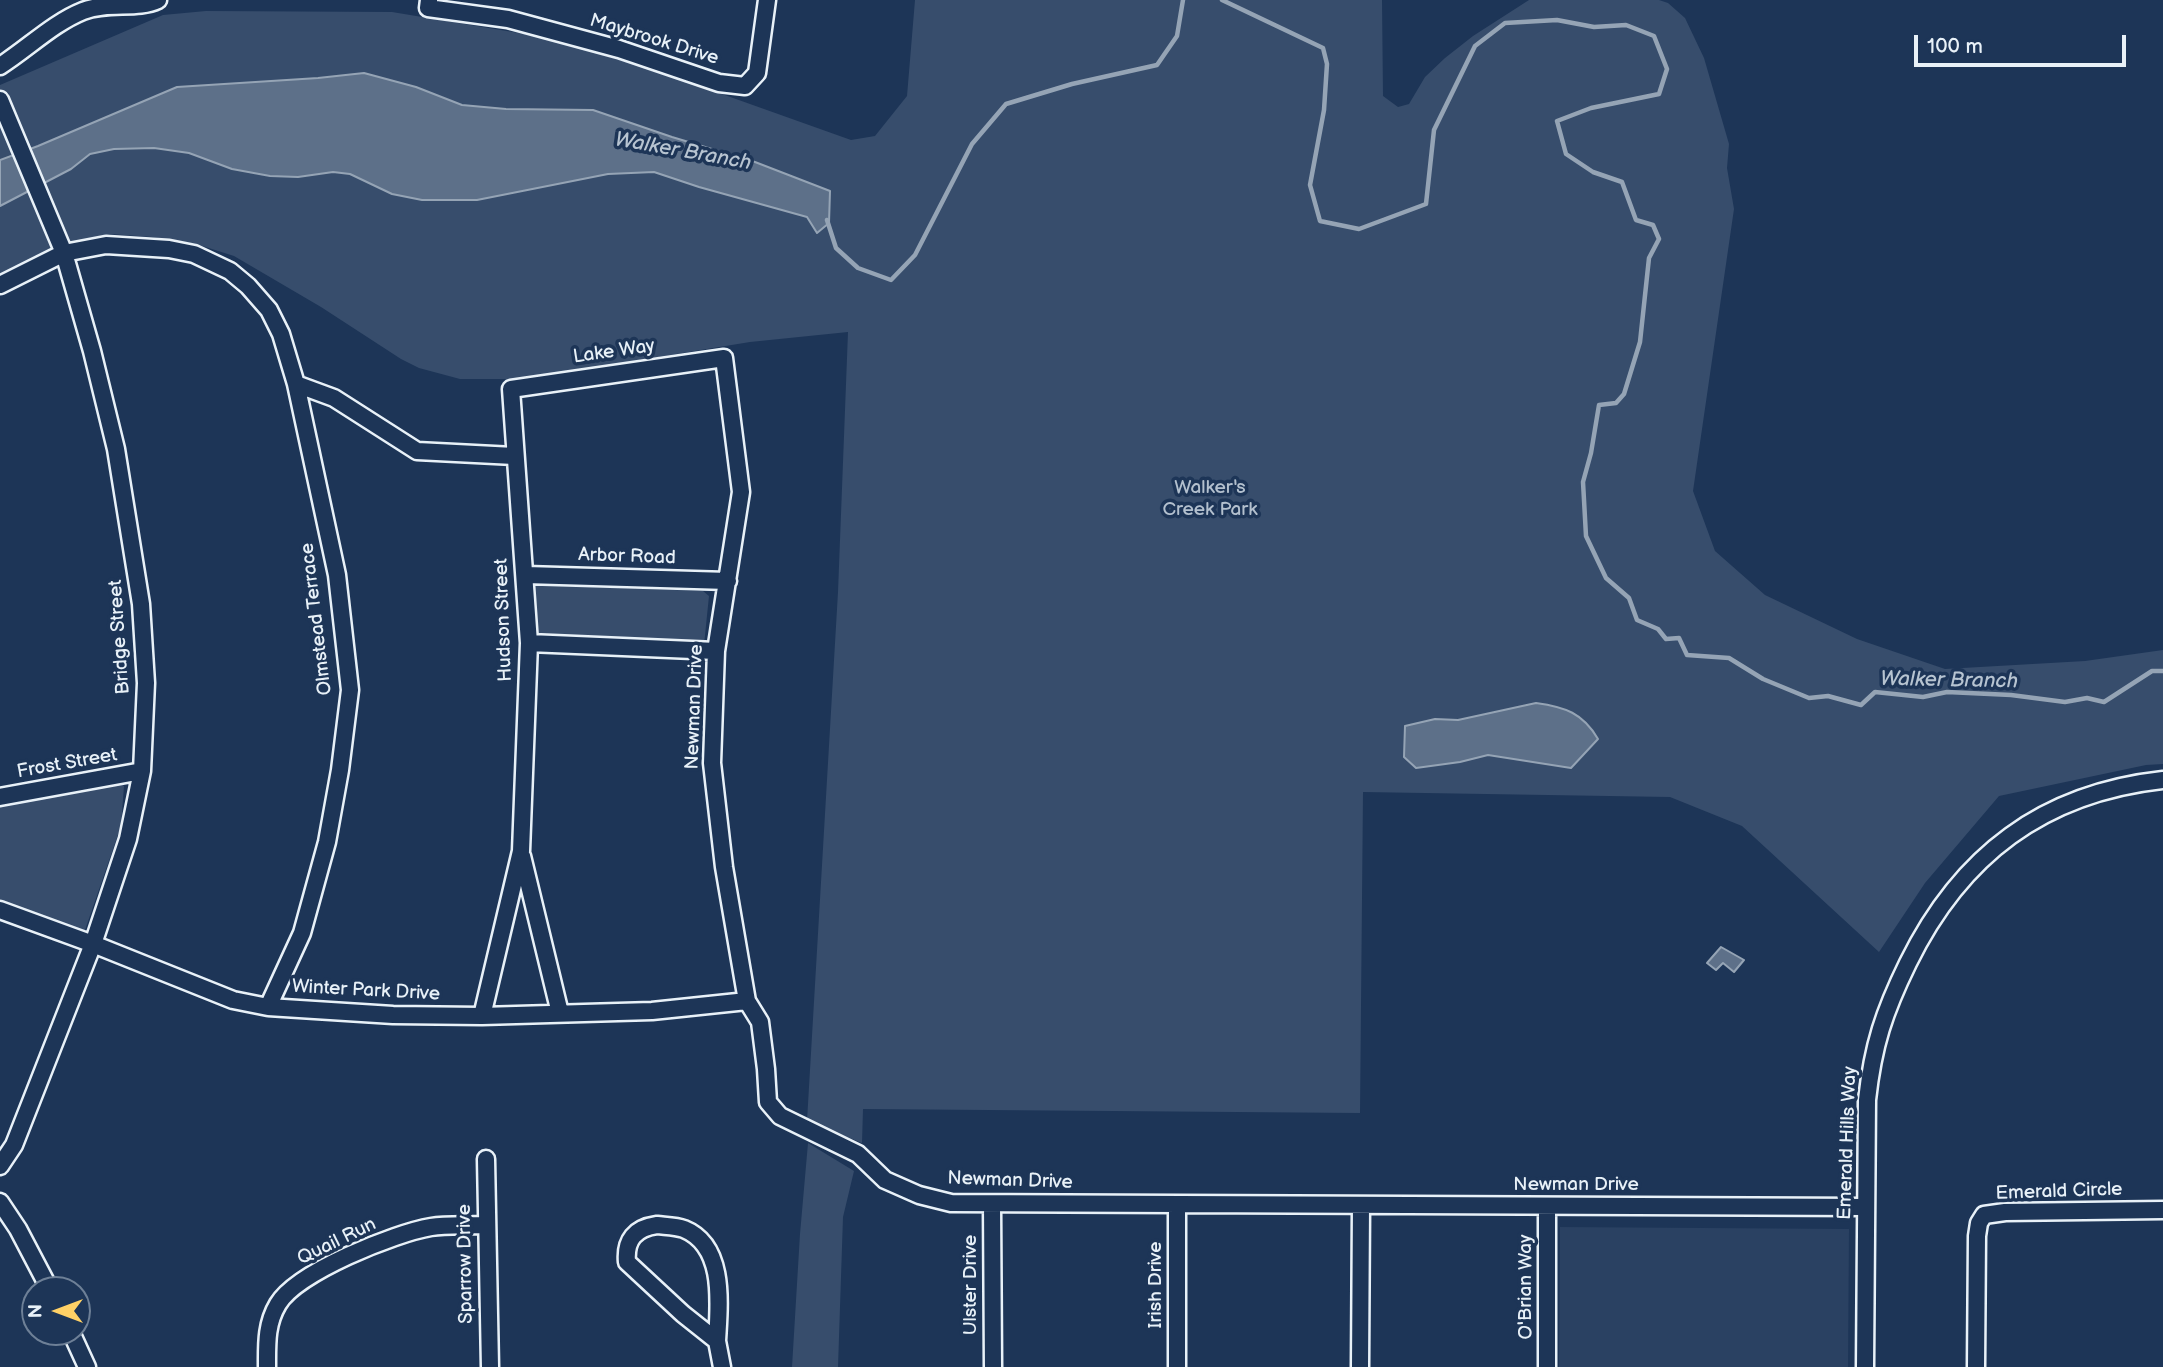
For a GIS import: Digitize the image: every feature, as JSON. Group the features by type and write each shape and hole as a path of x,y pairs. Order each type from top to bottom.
{"street":[{"path":"0,66 82,11 109,4 145,5 159,0"},
{"name":"Maybrook Drive","path":"428,4 508,19 619,49 719,83 745,86 757,73 767,0"},
{"name":"Bridge Street","path":"0,1166 14,1145 93,944 128,839 142,771 146,683 141,604 116,449 92,351 64,253 3,107"},
{"path":"0,285 64,253 106,245 169,249 194,254 230,271 248,286 269,310 281,334 296,384 334,398 417,451 514,456"},
{"name":"Lake Way","path":"511,389 724,358"},
{"name":"Newman Drive","path":"724,358 741,492 716,651 712,763 724,867 747,1001 760,1022 768,1102 780,1116 858,1154 885,1180 919,1195 951,1203 1866,1207"},
{"name":"Olmstead Terrace","path":"268,1007 302,933 327,842 350,690 337,575 296,384"},
{"name":"Hudson Street","path":"482,1016 521,851 529,643 511,389"},
{"name":"Arbor Road","path":"526,575 728,581"},
{"path":"529,643 716,651"},
{"name":"Frost Street","path":"0,797 142,771"},
{"name":"Emerald Hills Way","path":"1865,1367 1867,1100 1872,1058 1881,1023 1924,929 1940,905 1985,854 2040,817 2099,791 2163,780"},
{"name":"Hudson Street","path":"521,851 560,1013"},
{"name":"Winter Park Drive","path":"0,910 233,1000 268,1007 393,1015 482,1016 652,1011 747,1001"},
{"name":"Sparrow Drive","path":"486,1159 490,1367"},
{"path":"0,1202 18,1229 43,1276"},
{"name":"Ulster Drive","path":"992,1204 993,1367"},
{"name":"Irish Drive","path":"1177,1204 1177,1367"},
{"path":"1360,1367 1361,1206"},
{"name":"O'Brian Way","path":"1547,1206 1547,1367"},
{"name":"Emerald Circle","path":"1976,1367 1977,1236 1979,1223 1984,1216 2005,1212 2163,1210"},
{"name":"Quail Run","path":"267,1367 267,1332 279,1302 308,1278 334,1263 396,1237 432,1227 486,1225"},
{"path":"718,1341 683,1314 627,1262 628,1244 634,1234 644,1227 657,1225 683,1228 695,1236 708,1251 718,1282 718,1341 722,1367"},
{"path":"0,1230 18,1229"},
{"path":"77,1346 87,1367"}],"shaded area":[{"path":"1560,1227 1849,1229 1848,1367 1559,1367"}],"green space":[{"name":"Walker's Creek Park","path":"915,0 1382,0 1383,96 1398,107 1409,104 1425,77 1445,58 1473,36 1529,0 1659,0 1668,3 1685,18 1704,58 1729,144 1727,168 1734,209 1693,491 1715,551 1765,595 1857,639 1945,669 2085,661 2163,650 2163,764 2146,765 1999,796 1925,883 1879,952 1742,826 1670,797 1363,792 1360,1113 863,1109 862,1143 807,1121 838,592 848,332 750,342 523,379 460,379 419,368 401,359 321,307 234,256 196,244 110,234 84,239 0,277 0,85 163,15 206,11 392,12 543,37 663,73 851,140 875,136 907,96"},
{"path":"534,585 703,591 709,596 704,645 535,640 531,597"},
{"path":"117,782 124,786 121,826 84,933 0,904 0,805"},
{"path":"808,1143 854,1171 843,1217 838,1367 792,1367"}],"water":[{"path":"364,73 416,87 462,105 506,109 593,110 755,162 830,191 829,223 817,233 807,217 654,172 608,174 477,200 422,200 392,194 350,174 333,172 298,177 270,176 232,169 189,153 154,148 114,149 90,154 71,169 0,206 0,160 177,87"},
{"path":"1536,703 1556,707 1579,717 1598,739 1571,768 1488,755 1416,768 1404,757 1405,726 1435,719 1458,720"},
{"path":"1721,947 1744,960 1734,972 1723,963 1716,970 1707,963"}],"waterway":[{"name":"Walker Branch","path":"827,220 836,248 858,268 891,280 915,255 972,144 1006,104 1072,84 1157,65 1177,36 1183,0"},
{"name":"Walker Branch","path":"1222,0 1323,48 1327,64 1324,110 1310,185 1320,221 1359,229 1426,204 1434,130 1475,46 1505,23 1557,20 1594,27 1626,25 1654,36 1667,69 1659,94 1591,108 1557,121 1566,154 1593,172 1622,182 1636,220 1653,225 1659,239 1649,258 1640,342 1624,394 1616,403 1599,405 1583,482 1586,536 1606,578 1629,598 1637,620 1658,629 1666,639 1679,638 1687,655 1729,658 1763,679 1809,698 1828,696 1861,705 1875,692 1923,697 1947,692 2011,695 2065,702 2087,698 2104,702 2152,671 2163,671"}]}
